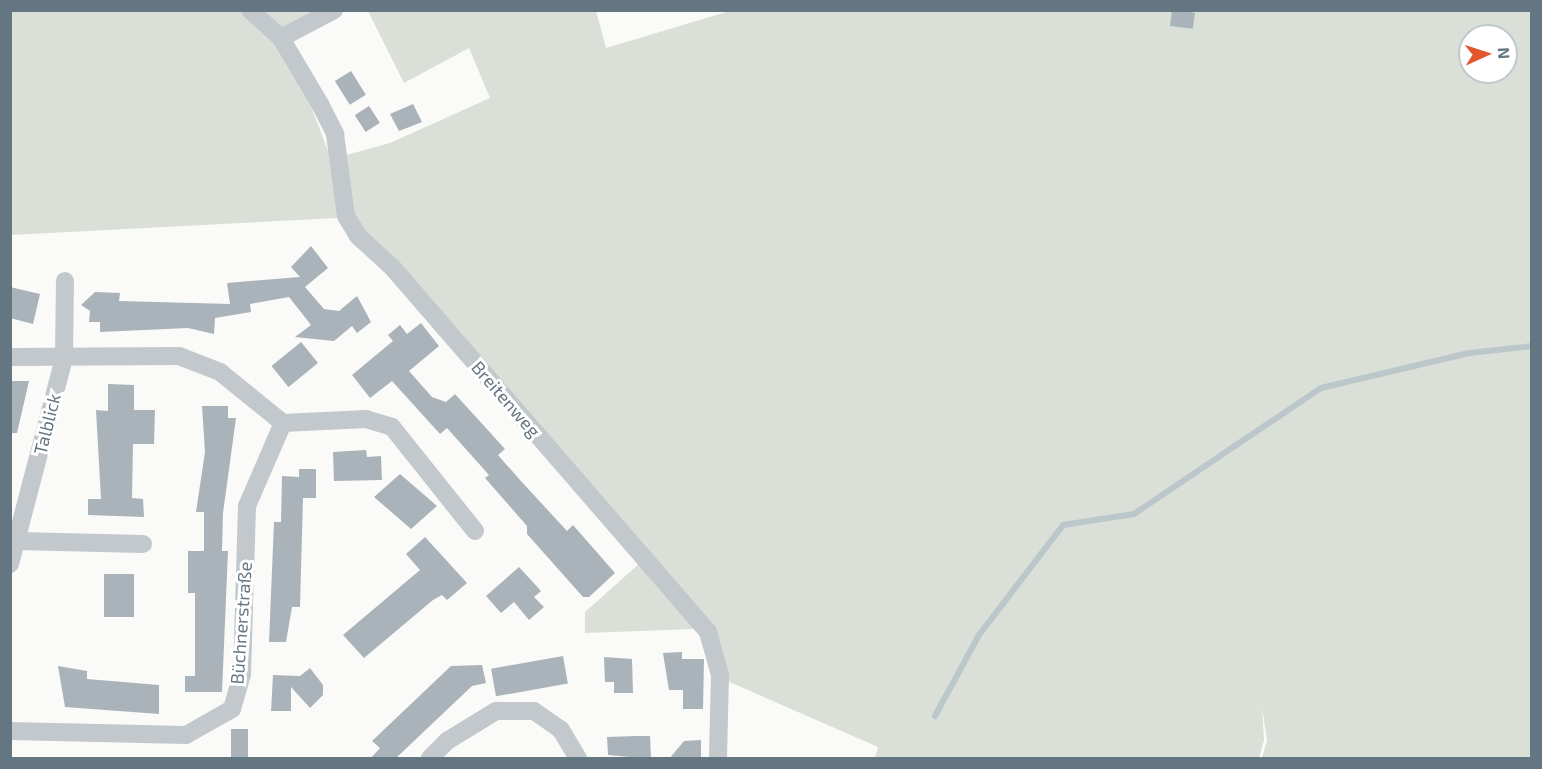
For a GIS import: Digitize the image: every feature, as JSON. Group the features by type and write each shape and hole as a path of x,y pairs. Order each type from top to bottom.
{"street":[{"name":"Breitenweg","path":"250,10 281,38 334,134 346,216 358,236 392,267 708,632 720,675 718,759"},
{"path":"281,38 334,10"},
{"name":"Talblick","path":"10,564 63,358 65,281"},
{"path":"10,357 179,356 202,361 283,423 366,420 392,427 475,531"},
{"name":"Büchnerstraße","path":"10,731 186,735 232,709 242,674 247,506 283,423"},
{"path":"17,541 143,544"},
{"path":"430,759 447,741 496,711 534,711 561,730 578,759"}],"shaded area":[{"path":"733,10 1531,11 1531,758 1262,758 1267,740 1262,707 1264,740 1259,758 875,758 878,747 725,680 723,656 351,216 343,156 390,143 490,98 469,48 404,83 368,11 596,11 606,48"},
{"path":"11,11 242,11 280,42 306,93 330,156 338,218 11,235"},
{"path":"259,11 324,11 283,29"},
{"path":"640,563 694,629 585,633 585,612"}],"building":[{"path":"1172,10 1195,13 1193,29 1170,26"},
{"path":"351,71 366,95 350,105 335,81"},
{"path":"413,104 422,122 399,131 390,114"},
{"path":"369,106 380,123 366,132 355,115"},
{"path":"311,246 328,268 305,287 324,309 339,311 357,296 371,322 357,333 352,326 334,341 295,337 311,325 289,297 250,304 251,312 215,318 214,334 188,328 100,332 100,322 89,322 90,311 81,305 95,292 120,293 119,301 230,304 227,283 300,277 291,267"},
{"path":"10,287 40,294 33,324 10,318"},
{"path":"421,323 439,346 409,371 432,397 446,402 455,394 505,449 498,455 520,480 567,531 573,525 615,573 589,597 583,597 527,534 527,526 485,478 489,475 447,428 440,434 392,381 370,398 352,375 393,341 388,335 400,325 407,334"},
{"path":"301,342 318,363 288,387 271,366"},
{"path":"10,381 29,381 17,433 10,433"},
{"path":"108,384 134,385 134,410 155,410 154,444 133,444 132,498 143,499 144,517 88,515 88,499 101,499 96,410 108,411"},
{"path":"202,406 228,406 228,418 236,418 223,513 222,551 228,551 222,692 185,692 185,676 195,676 195,593 188,593 188,551 204,551 204,512 196,512 205,452"},
{"path":"366,450 367,457 381,456 382,480 334,481 333,452"},
{"path":"299,469 316,469 316,498 303,498 300,607 292,607 286,642 269,642 274,522 281,522 282,476 299,477"},
{"path":"400,474 437,506 411,529 374,497"},
{"path":"425,537 467,583 447,600 442,595 433,600 364,658 343,635 420,570 406,554"},
{"path":"519,567 541,591 534,597 544,607 529,620 514,602 501,613 486,596"},
{"path":"104,574 134,574 134,617 104,617"},
{"path":"682,652 682,659 704,659 703,709 683,709 683,690 669,690 663,653"},
{"path":"563,656 568,684 496,696 491,669"},
{"path":"604,657 632,659 633,693 614,693 614,682 605,682"},
{"path":"482,665 486,683 472,686 395,759 370,759 380,748 372,741 451,666"},
{"path":"58,666 87,671 87,679 159,685 159,714 65,707"},
{"path":"310,668 323,685 323,695 310,708 291,687 291,711 271,711 273,675 300,676"},
{"path":"231,729 248,729 248,758 231,758"},
{"path":"650,736 651,759 608,755 607,737"},
{"path":"701,740 701,759 669,759 684,741"}],"waterway":[{"path":"935,716 979,635 1063,525 1134,514 1321,388 1469,353 1532,346"}]}
